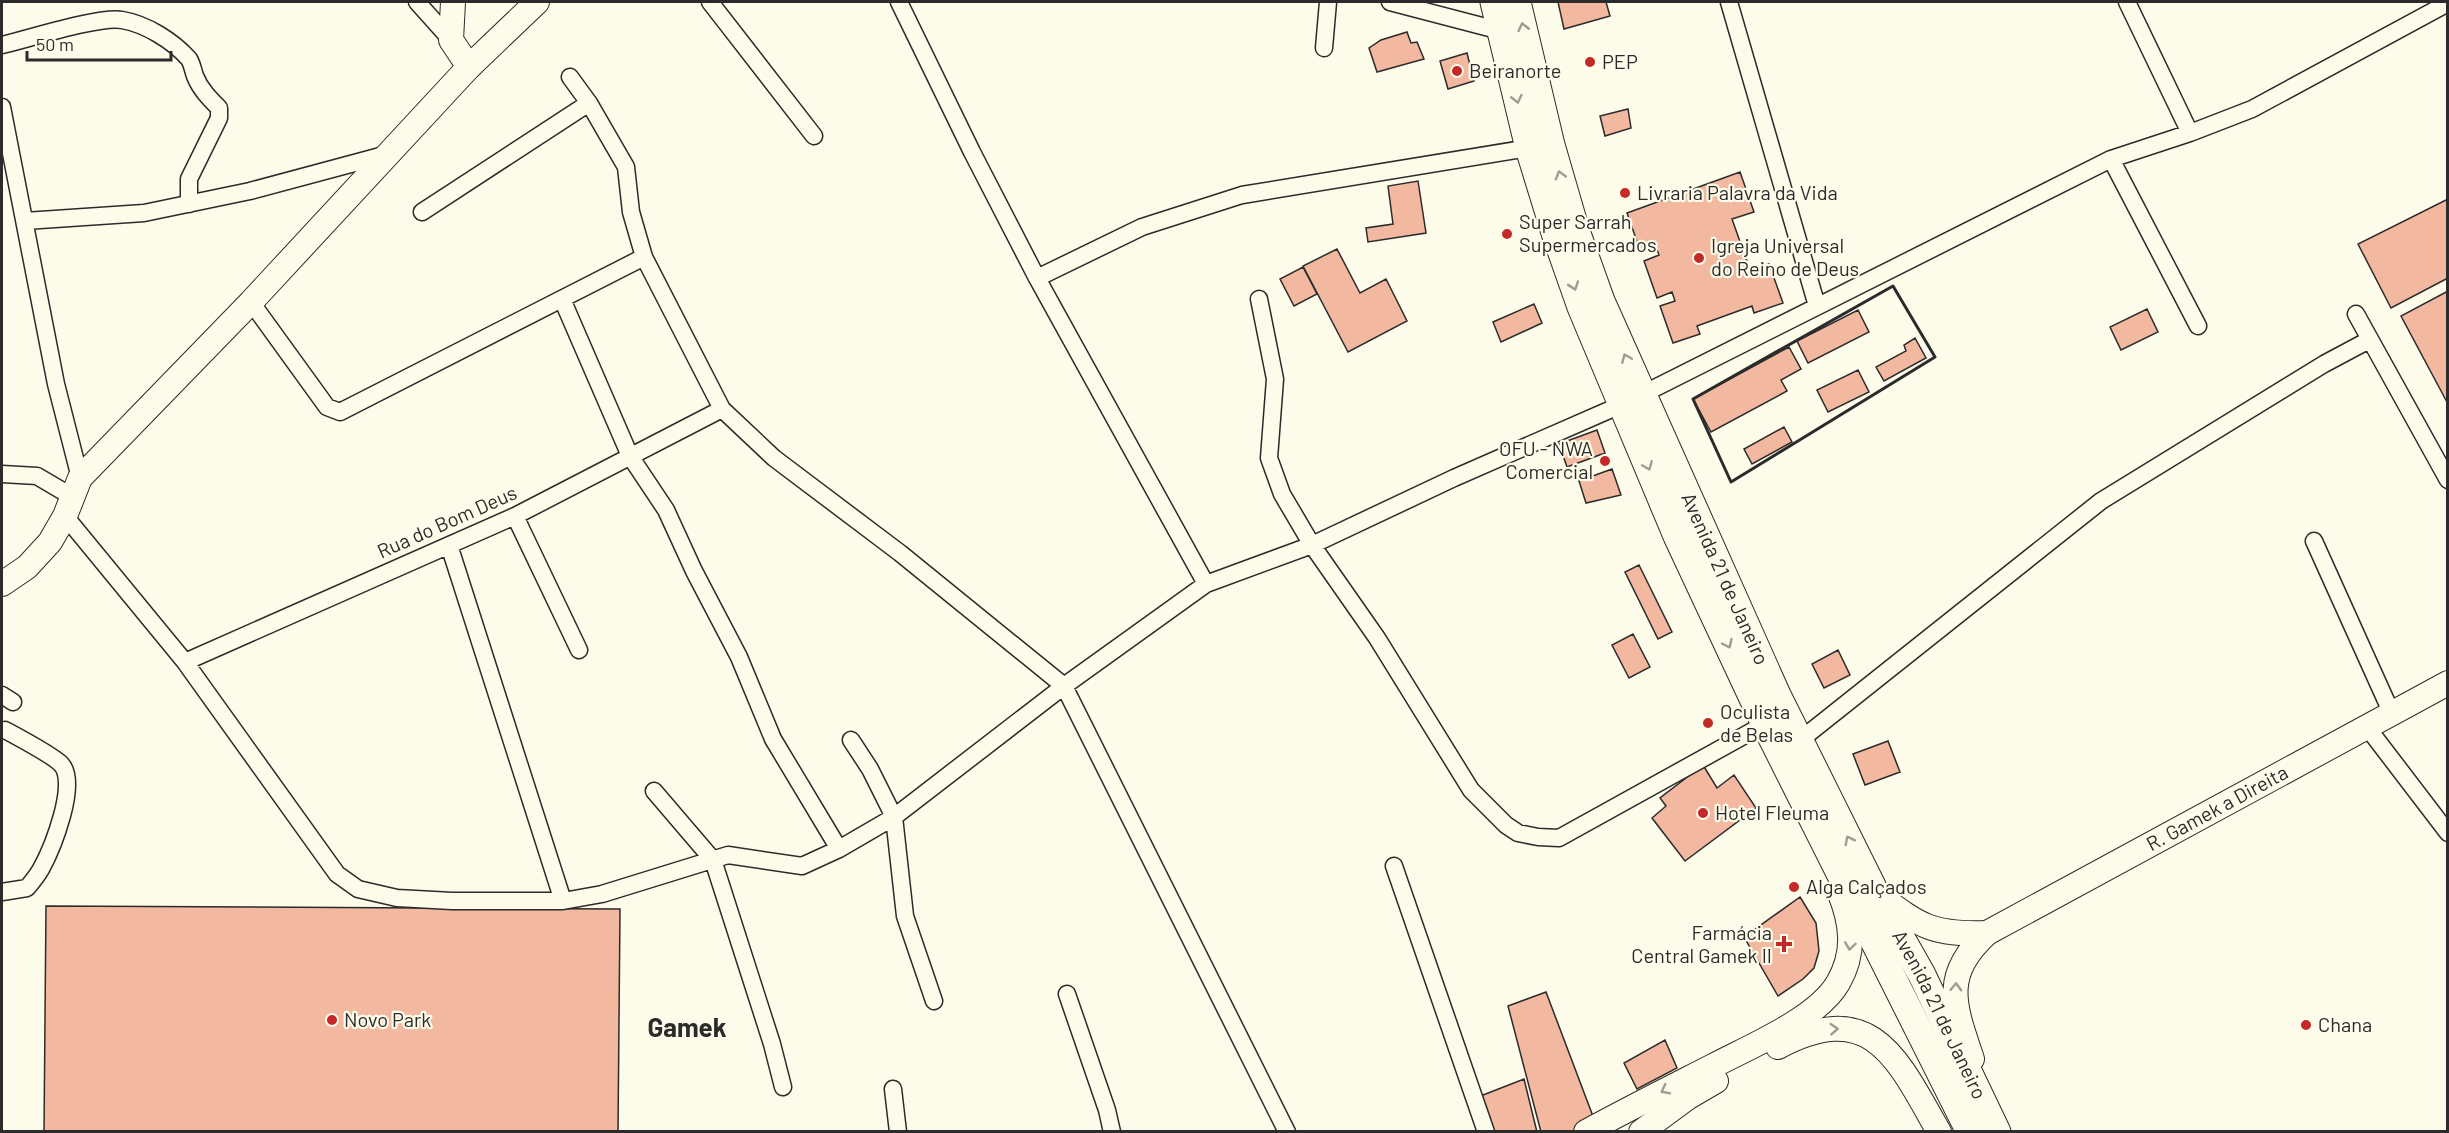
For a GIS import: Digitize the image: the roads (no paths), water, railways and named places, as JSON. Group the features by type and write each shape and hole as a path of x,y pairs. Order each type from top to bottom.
{"main road":[{"path":"453,2 451,40 469,67"},
{"path":"2,584 27,567 50,542 72,496 392,153 469,67 537,2"},
{"name":"Avenida 21 de Janeiro","path":"1494,2 1529,148 1581,307 1632,399 1875,892 1922,975 1986,1129"},
{"name":"Avenida 21 de Janeiro","path":"1516,2 1551,145 1576,231 1677,536 1765,724 1809,811 1986,1129"},
{"name":"R. Gamek a Direita","path":"1987,933 2448,683"},
{"path":"1586,1131 1791,1025 1829,995 1838,983 1851,949 1852,933 1848,913 1809,811"},
{"path":"1875,892 1914,922 1941,932 1987,933"},
{"path":"1986,1129 1959,1017 1955,983 1959,967 1970,948 1987,933"},
{"path":"1641,1131 1707,1086 1800,1036 1826,1029 1859,1031 1876,1040 1892,1056 1939,1131"}],"street":[{"path":"417,2 451,40"},
{"path":"710,2 814,136"},
{"path":"899,2 1037,278 1206,584"},
{"path":"1324,48 1328,2"},
{"path":"1390,2 1501,31"},
{"path":"1729,2 1817,306"},
{"path":"2127,2 2190,133"},
{"path":"2,474 37,476 72,496 185,662 337,874 358,889 397,898 452,901 563,901 602,894 728,855 802,866 839,849 894,817 1064,686 1206,584 1312,545 1454,478 1632,399 2112,159 2252,109 2448,3"},
{"path":"2,45 98,22 120,20 137,24 162,37 190,61 195,77 205,94 219,108 219,118 189,179 189,204"},
{"path":"570,77 589,103 626,167 631,212 644,257 722,409 774,458 900,553 1064,686 1287,1131"},
{"path":"422,212 589,103"},
{"path":"2,107 56,384 72,496"},
{"path":"1037,278 1142,227 1242,195 1529,148"},
{"path":"25,222 144,213 250,191 392,153"},
{"path":"2112,159 2198,326"},
{"path":"251,302 327,407 340,412 644,257"},
{"path":"562,299 630,456 666,510 694,571 739,657 773,739 839,849"},
{"path":"1259,299 1275,379 1269,458 1282,494 1312,545 1377,638 1471,790 1506,825 1518,833 1559,838 1765,724"},
{"path":"2356,314 2448,480"},
{"path":"1799,741 2101,501 2324,364 2369,340"},
{"name":"Rua do Bom Deus","path":"185,662 515,516 722,409"},
{"path":"515,516 579,650"},
{"path":"2314,542 2392,714"},
{"path":"449,545 563,901"},
{"path":"2367,727 2448,833"},
{"path":"2,892 27,888 40,871 54,839 63,810 67,778 62,764 5,730"},
{"path":"852,740 870,769 894,817 905,916 934,1001"},
{"path":"654,791 712,860 772,1044 783,1088"},
{"path":"1394,866 1486,1131"},
{"path":"1067,994 1107,1110 1112,1131"},
{"path":"892,1089 898,1131"}],"place":[{"name":"PEP","path":"1590,62"},
{"name":"Beiranorte","path":"1457,71"},
{"name":"Livraria Palavra da Vida","path":"1625,193"},
{"name":"Super Sarrah Supermercados","path":"1507,234"},
{"name":"Igreja Universal do Reino de Deus","path":"1699,258"},
{"name":"OFU - NWA Comercial","path":"1605,461"},
{"name":"Oculista de Belas","path":"1708,723"},
{"name":"Hotel Fleuma","path":"1703,813"},
{"name":"Alga Calçados","path":"1794,887"},
{"name":"Farmácia Central Gamek II","path":"1784,944"},
{"name":"Novo Park","path":"332,1020"},
{"name":"Chana","path":"2306,1025"}],"district":[{"name":"Gamek","path":"687,1028"}]}
